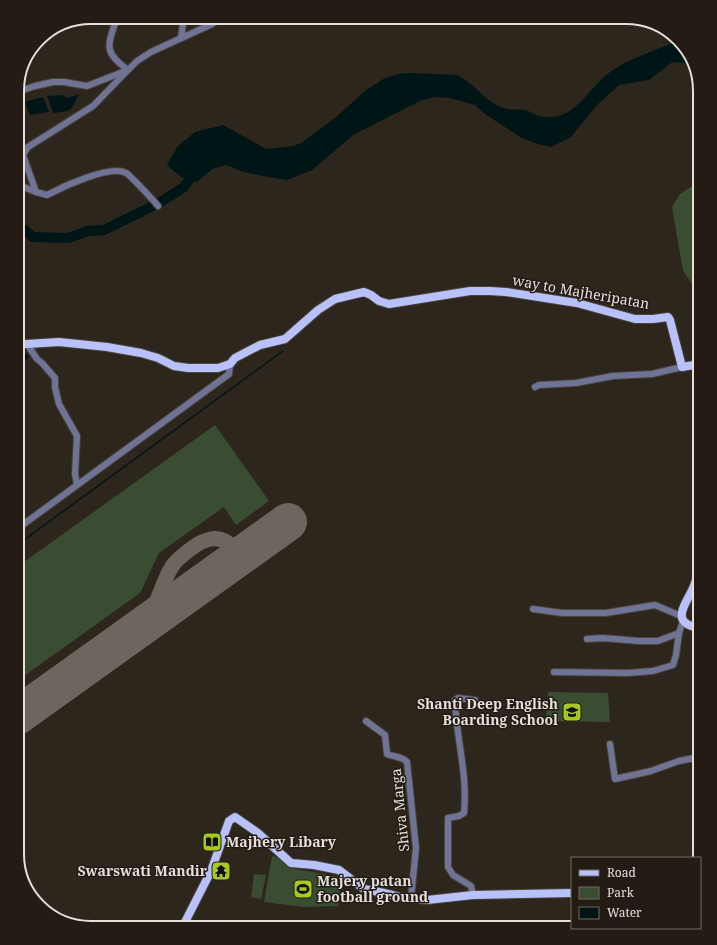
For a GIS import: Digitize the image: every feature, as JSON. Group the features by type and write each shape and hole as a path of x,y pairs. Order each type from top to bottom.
{"main road":[{"name":"way to Majheripatan","path":"27,344 59,342 107,348 141,353 158,358 174,366 188,368 218,368 230,364 235,358 260,345 285,339 318,310 335,299 364,292 379,301 389,304 470,291 490,291 577,303 635,319 668,317 682,367"},
{"path":"682,367 693,365"},
{"path":"693,589 683,607 682,618 693,626"},
{"path":"186,921 211,871 229,821 235,817 258,833 291,863 339,870 364,889 427,900 473,895 571,893"}],"street":[{"path":"115,24 109,42 110,52 120,64 128,70"},
{"path":"181,38 183,24"},
{"path":"24,151 93,106 137,60 166,44 212,24"},
{"path":"24,90 53,82 64,82 87,86 128,70"},
{"path":"24,164 36,192"},
{"path":"24,187 47,195 73,182 114,170 126,173 157,204"},
{"path":"27,344 37,360 42,363 55,378 55,387 59,404 77,436 75,474 77,485"},
{"path":"24,524 228,374 230,364"},
{"path":"535,387 539,385 576,383 613,376 652,374 682,367"},
{"path":"534,609 562,613 606,613 655,605 682,618 673,665 653,671 628,673 554,672"},
{"path":"587,639 603,638 658,641 679,633"},
{"path":"473,895 471,886 453,875 448,867 448,818 459,816 464,813 466,796 460,741 455,722 455,700 458,698 475,700"},
{"name":"Shiva Marga","path":"366,721 386,736 387,754 393,757 404,758 407,762 416,848 411,898"},
{"path":"610,744 615,778 651,771 679,761 693,758"}],"green space":[{"path":"693,186 693,285 683,271 672,207 680,194"},
{"path":"215,425 269,501 236,525 224,507 159,553 140,593 24,676 24,562"},
{"path":"548,692 608,693 610,722 546,721"},
{"name":"Majery patan football ground","path":"272,856 282,859 295,869 341,877 338,906 304,907 264,902"},
{"path":"254,874 266,875 261,899 251,897"}],"water":[{"path":"672,43 682,54 687,63 671,63 649,80 619,85 597,105 571,137 551,147 522,138 485,114 475,105 450,98 435,97 422,100 353,135 312,170 287,180 244,172 226,165 212,169 197,182 184,178 167,165 177,147 195,132 223,125 266,149 293,146 301,143 335,118 365,91 385,78 398,74 411,73 457,75 463,78 486,98 498,106 509,109 525,110 539,116 551,117 561,115 579,104 601,79 610,72 624,63"},
{"path":"79,94 70,109 64,112 53,113 47,96 63,95 67,98"},
{"path":"43,97 49,112 30,115 25,102"}],"waterway":[{"path":"24,230 33,237 68,238 88,231 104,230 159,203 184,187 196,170"},
{"path":"24,540 283,351"}],"taxiway":[{"path":"133,633 143,624 152,612 169,571 179,558 203,541 218,539 227,542 236,552 237,566 234,573 223,581 194,590"}],"runway":[{"path":"24,711 288,522"}],"place":[{"name":"Shanti Deep English Boarding School","path":"572,712"},
{"name":"Majhery Libary","path":"212,842"},
{"name":"Swarswati Mandir","path":"221,871"},
{"name":"Majery patan football ground","path":"303,889"}]}
